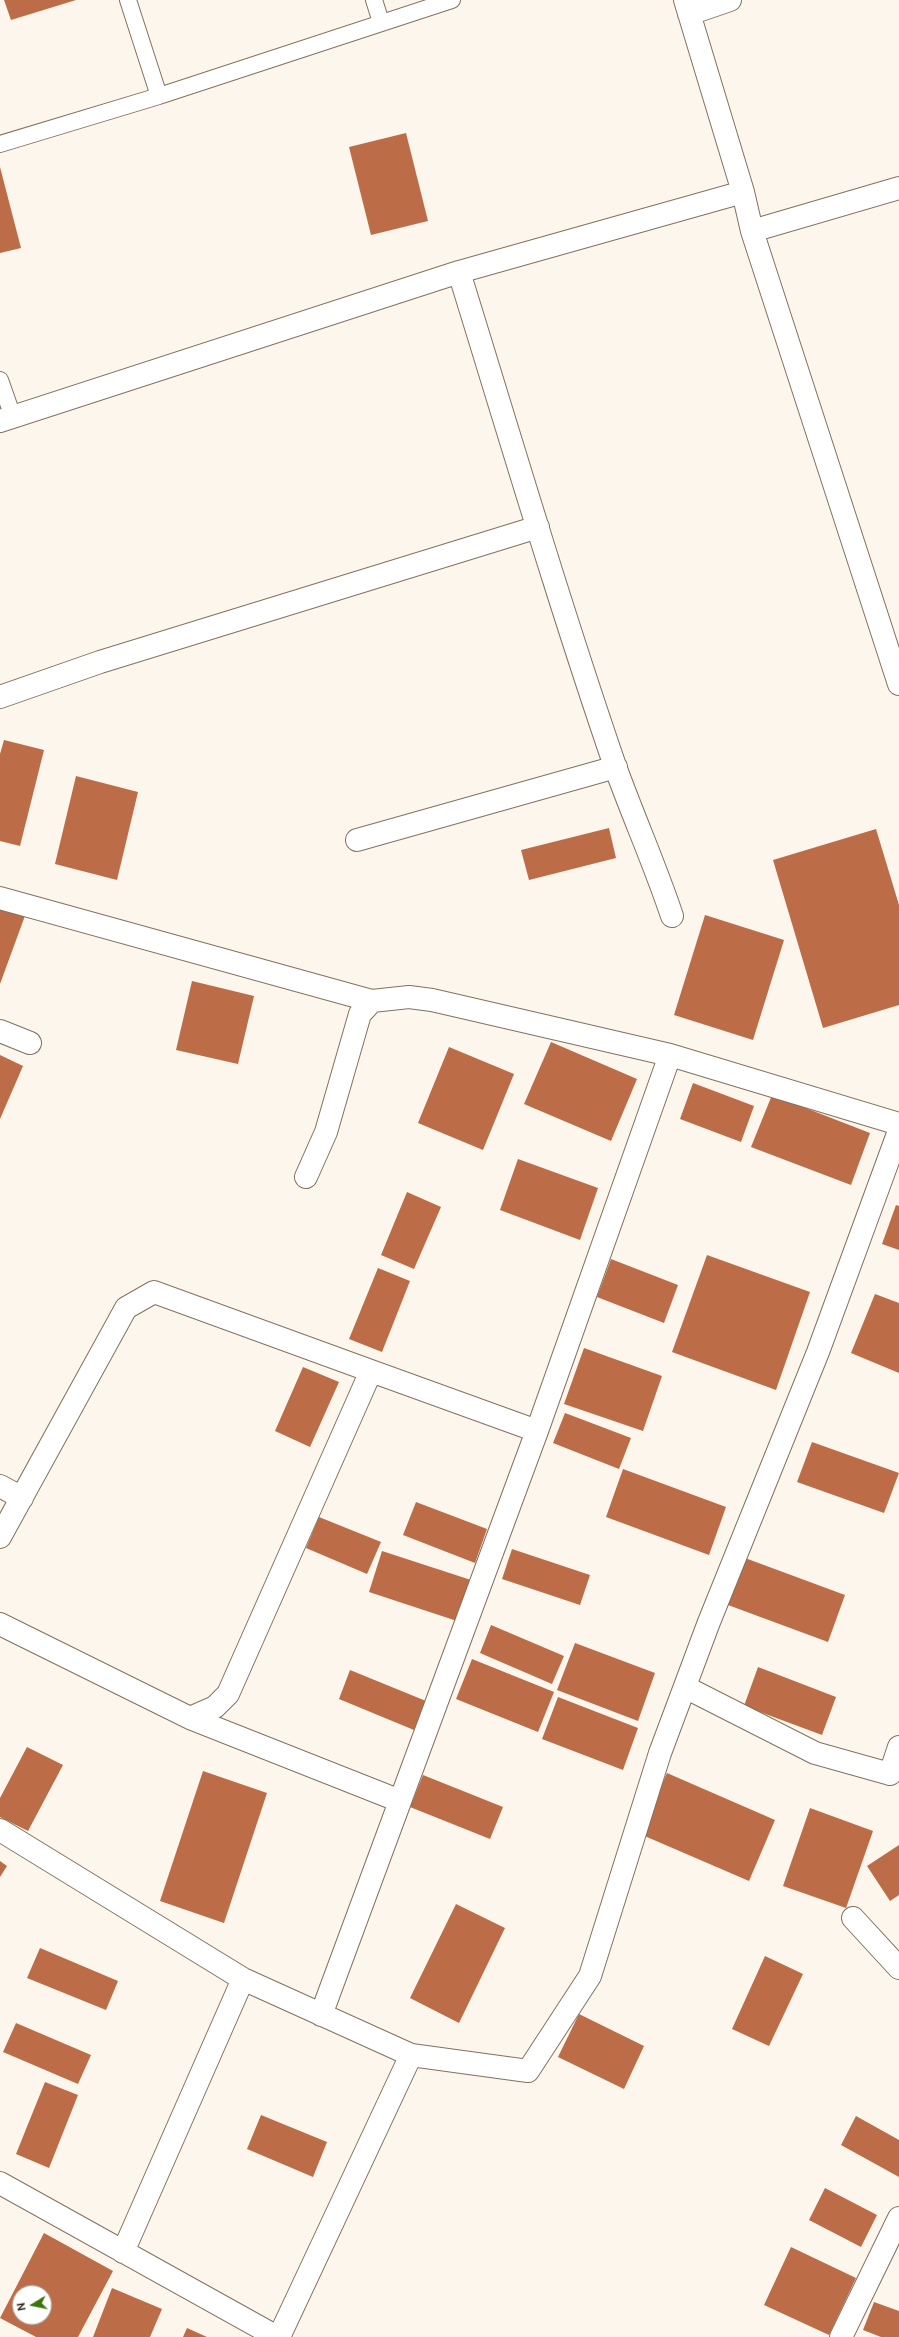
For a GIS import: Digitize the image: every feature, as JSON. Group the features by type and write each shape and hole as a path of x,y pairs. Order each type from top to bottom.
{"street":[{"path":"730,0 687,7 743,192 752,231 899,684"},
{"path":"752,231 899,188"},
{"path":"6,419 459,272 743,192"},
{"path":"459,272 538,527 616,767 657,872 672,916"},
{"path":"0,697 100,662 538,527"},
{"path":"357,840 616,767"},
{"path":"0,898 372,1001 409,997 432,1000 670,1055 899,1124"},
{"path":"306,1177 326,1132 360,1014 372,1001"},
{"path":"0,1031 30,1043"},
{"path":"321,2015 536,1431 670,1055"},
{"path":"0,1830 243,1979 321,2015 411,2055 528,2072 590,1976 660,1753 818,1352 899,1131"},
{"path":"0,1537 126,1308 154,1292 536,1431"},
{"path":"190,1718 215,1707 228,1694 371,1371"},
{"path":"0,1486 22,1498"},
{"path":"0,1624 190,1718 400,1801"},
{"path":"685,1687 815,1753 895,1770 899,1747"},
{"path":"853,1918 899,1968"},
{"path":"123,2252 243,1979"},
{"path":"0,2183 278,2337 411,2055"},
{"path":"842,2337 899,2218"}],"lane":[{"path":"128,0 159,96"},
{"path":"374,0 381,22"},
{"path":"0,144 159,96 381,22 452,0"},
{"path":"0,380 6,419"}],"building":[{"path":"4,0 76,0 11,20"},
{"path":"406,133 428,221 371,235 349,147"},
{"path":"0,167 21,248 0,253"},
{"path":"4,740 44,750 20,846 0,841 0,754"},
{"path":"76,776 138,792 117,880 55,864"},
{"path":"609,828 616,858 529,880 521,850"},
{"path":"876,829 899,905 899,1005 823,1028 773,860"},
{"path":"0,903 26,913 0,984"},
{"path":"705,915 784,940 753,1040 674,1015"},
{"path":"192,981 254,996 238,1064 176,1050"},
{"path":"551,1042 637,1079 611,1141 524,1104"},
{"path":"449,1047 514,1074 483,1150 418,1123"},
{"path":"0,1055 23,1066 0,1119"},
{"path":"693,1083 754,1106 741,1142 680,1119"},
{"path":"772,1095 870,1133 851,1185 751,1147"},
{"path":"518,1159 598,1188 580,1240 500,1210"},
{"path":"407,1192 441,1207 414,1269 381,1255"},
{"path":"896,1205 899,1206 899,1250 882,1244"},
{"path":"707,1255 810,1292 776,1390 672,1352"},
{"path":"611,1259 678,1285 664,1323 597,1297"},
{"path":"378,1268 410,1281 382,1352 349,1339"},
{"path":"875,1294 899,1303 899,1373 851,1353"},
{"path":"584,1348 662,1376 643,1431 564,1404"},
{"path":"303,1367 339,1382 310,1447 275,1431"},
{"path":"565,1413 631,1438 619,1469 553,1443"},
{"path":"812,1442 899,1473 884,1513 797,1482"},
{"path":"623,1469 726,1507 709,1555 606,1517"},
{"path":"416,1502 487,1529 475,1563 403,1535"},
{"path":"319,1517 381,1542 367,1574 306,1548"},
{"path":"512,1549 590,1575 580,1605 502,1579"},
{"path":"382,1551 471,1580 457,1621 369,1592"},
{"path":"745,1558 845,1595 828,1642 728,1605"},
{"path":"491,1625 564,1656 552,1684 480,1653"},
{"path":"575,1643 655,1673 638,1721 557,1690"},
{"path":"472,1659 554,1692 538,1732 456,1699"},
{"path":"758,1667 836,1697 822,1735 744,1706"},
{"path":"350,1670 426,1701 414,1730 339,1699"},
{"path":"558,1697 638,1728 623,1770 542,1739"},
{"path":"27,1747 63,1765 28,1831 0,1817 0,1798"},
{"path":"203,1771 267,1793 224,1923 160,1901"},
{"path":"667,1773 775,1820 749,1881 640,1834"},
{"path":"423,1775 503,1807 490,1839 410,1807"},
{"path":"810,1808 873,1831 846,1908 783,1886"},
{"path":"899,1845 899,1895 890,1901 867,1866"},
{"path":"0,1861 7,1866 0,1877"},
{"path":"456,1904 505,1928 459,2023 410,1998"},
{"path":"40,1948 118,1981 106,2010 27,1978"},
{"path":"765,1956 803,1974 769,2046 732,2029"},
{"path":"579,2014 644,2046 624,2089 558,2057"},
{"path":"16,2023 91,2055 78,2084 3,2052"},
{"path":"45,2082 78,2095 49,2168 16,2154"},
{"path":"261,2115 327,2142 313,2177 247,2149"},
{"path":"856,2116 899,2140 899,2177 841,2145"},
{"path":"825,2188 877,2215 861,2247 809,2220"},
{"path":"44,2233 113,2271 78,2337 36,2337 13,2325 52,2325 52,2285 17,2285"},
{"path":"791,2247 856,2278 829,2335 764,2305"},
{"path":"112,2288 162,2309 150,2337 93,2337"},
{"path":"12,2295 12,2324 0,2318"},
{"path":"874,2302 899,2311 899,2337 881,2337 863,2330"},
{"path":"187,2328 207,2337 183,2337"}]}
